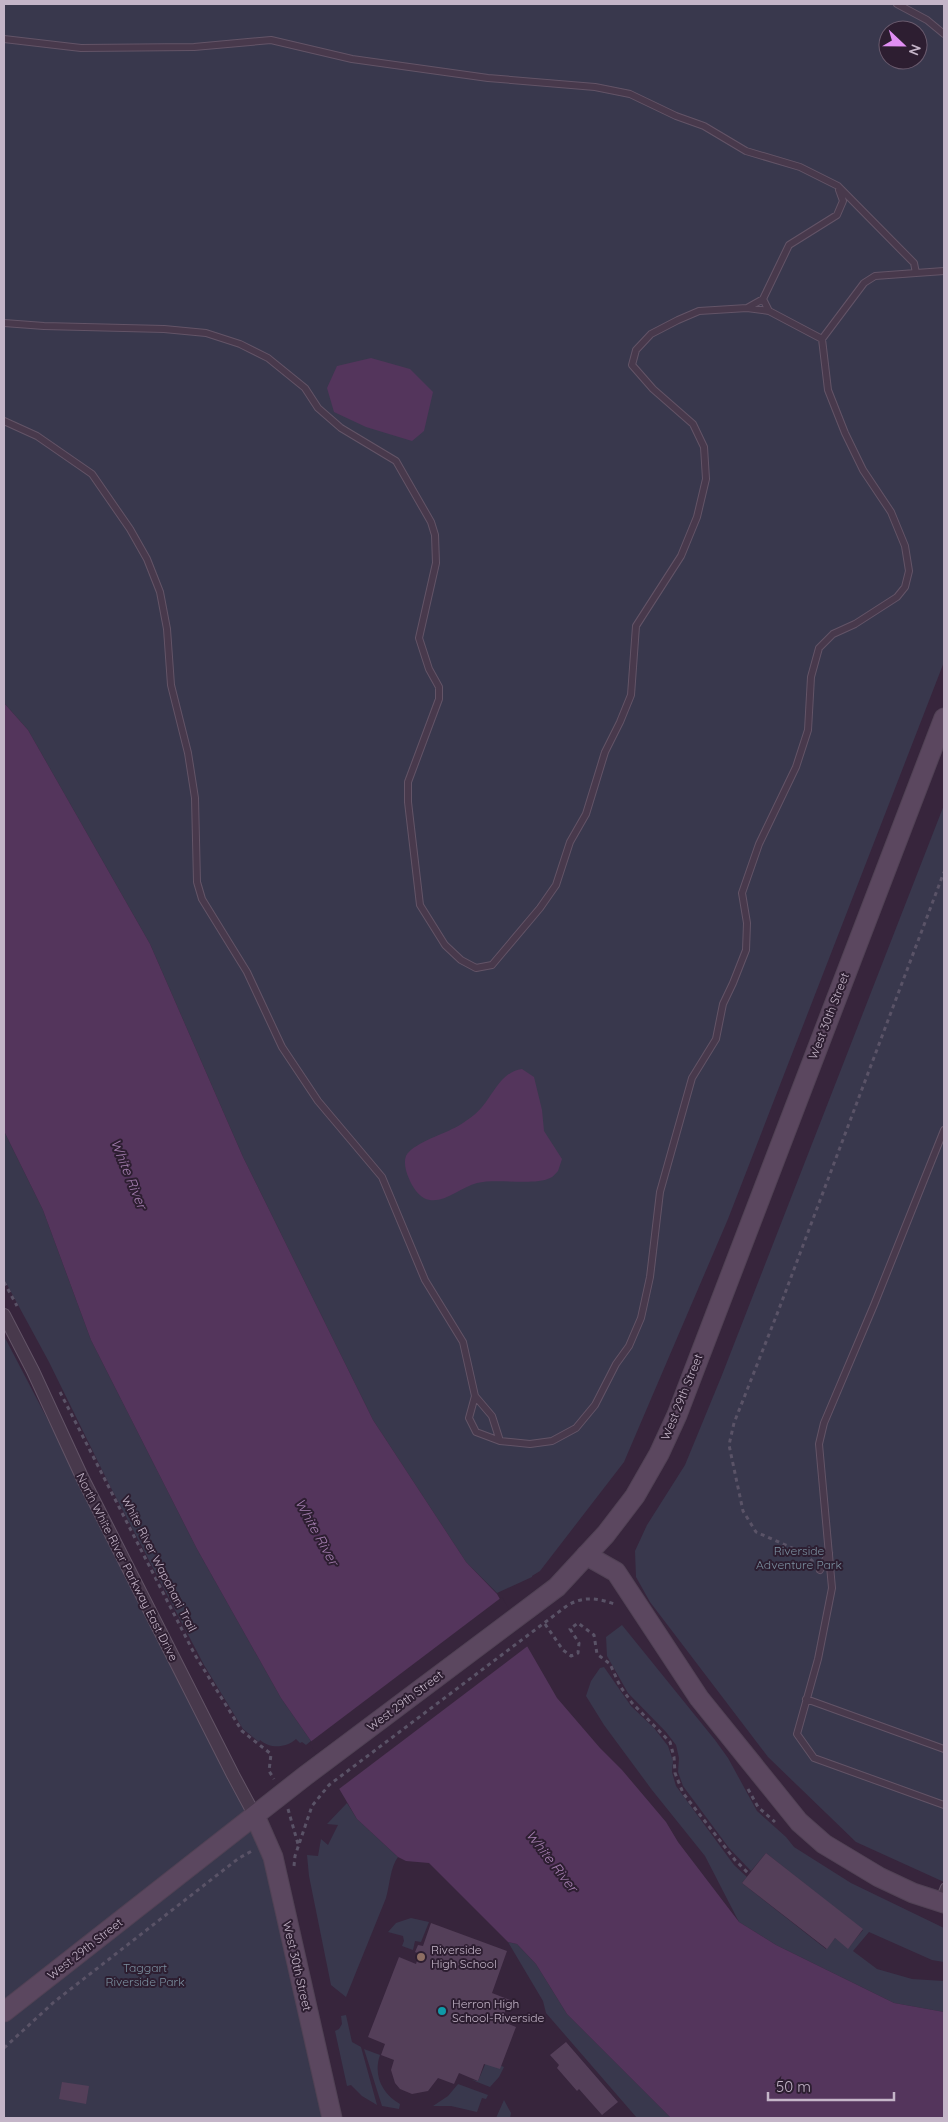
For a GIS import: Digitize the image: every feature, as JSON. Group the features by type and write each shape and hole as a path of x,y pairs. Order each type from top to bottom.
{"main road":[{"name":"West 30th Street","path":"714,1314 944,718"},
{"name":"West 29th Street","path":"4,2012 305,1776 557,1587 606,1534 635,1496 659,1454 677,1416 714,1314"},
{"path":"586,1555 616,1572 699,1698 799,1822 824,1844 878,1877 913,1893 942,1897"},
{"name":"West 30th Street","path":"255,1816 272,1857 332,2118"}],"street":[{"name":"North White River Parkway East Drive","path":"4,1315 33,1371 82,1477 255,1816"}],"lane":[{"path":"897,4 927,20 944,34"},
{"path":"4,39 81,48 194,46 271,40 352,59 488,78 595,87 630,94 676,116 704,126 746,151 800,167 838,186 914,263 916,273"},
{"path":"746,308 763,299 789,245 837,216 842,201 838,186"},
{"path":"842,201 851,201"},
{"path":"4,421 36,436 92,474 130,529 147,559 160,592 167,629 171,685 189,762 195,798 197,882 202,899 247,972 282,1047 318,1101 382,1177 425,1280 463,1342 475,1396 469,1418 476,1432 500,1441 530,1444 552,1441 576,1428 595,1405 616,1364 629,1346 641,1318 656,1235 660,1192 692,1078 716,1039 723,1004 734,983 746,950 747,922 742,894 759,844 796,768 808,730 811,677 818,648 833,634 855,624 897,597 905,587 909,571 905,546 891,512 863,470 845,433 828,390 822,339 864,283 875,276 944,271"},
{"path":"763,299 769,312"},
{"path":"4,323 164,329 206,333 240,344 268,358 305,388 318,408 341,428 396,461 431,522 435,535 436,564 420,638 429,669 439,687 439,699 408,782 408,802 420,905 445,945 461,960 476,968 492,965 540,908 556,885 570,842 586,814 605,752 631,695 636,626 681,556 697,517 706,479 704,447 694,424 653,389 632,365 636,350 651,334 699,311 746,308 769,312 822,339"},
{"path":"944,1130 824,1423 819,1444 832,1588 818,1659 797,1734 814,1758 944,1805"},
{"path":"475,1396 492,1416 500,1441"},
{"path":"820,1570 829,1552"},
{"path":"806,1699 944,1749"}],"path":[{"path":"820,1570 806,1554 756,1532 743,1512 729,1445 734,1423 944,872"},
{"path":"4,1282 20,1313"},
{"name":"White River Wapahani Trail","path":"58,1388 195,1654 242,1730 271,1754 269,1771 284,1794 298,1844 312,1806 329,1785 536,1631"},
{"path":"545,1624 563,1650 571,1656 578,1653 579,1643 570,1629 573,1625 578,1623 594,1635 597,1654 610,1664 620,1686 632,1703 656,1725 670,1742 674,1757 675,1773 684,1793 734,1860 749,1874"},
{"path":"4,2048 54,2002 239,1858 255,1849"}],"green space":[{"path":"4,4 944,4 944,662 728,1219 624,1462 540,1571 532,1577 497,1593 466,1562 373,1420 243,1157 150,944 28,730 4,703"},
{"name":"Riverside Adventure Park","path":"944,805 944,1882 856,1842 768,1757 650,1602 636,1577 635,1551 647,1525 685,1465 722,1375"},
{"path":"4,1131 43,1210 91,1340 197,1549 281,1698 311,1741 306,1745 296,1739 283,1746 268,1745 260,1740 259,1742 243,1729 204,1665 109,1484 49,1362 4,1279"},
{"name":"Taggart Riverside Park","path":"4,1336 255,1816 322,2118 4,2118"},
{"path":"622,1625 715,1740 728,1758 757,1811 786,1837 794,1847 851,1883 944,1928 944,1962 932,1960 869,1932 853,1951 877,1969 912,1979 944,1981 944,2012 894,2003 776,1945 739,1922 705,1856 652,1790 604,1725 586,1696 591,1681 600,1668 604,1667 631,1706 654,1728 668,1746 673,1761 672,1772 676,1786 734,1865 747,1877 742,1883 826,1949 835,1938 848,1948 863,1930 766,1853 751,1871 729,1848 683,1786 678,1772 679,1758 676,1745 628,1693 607,1656 606,1637"},
{"path":"347,1803 357,1819 398,1857 392,1871 386,1898 346,1997 331,1985 309,1876 307,1855 318,1856 321,1839 328,1845 338,1825 327,1824"},
{"path":"411,1918 429,1922 421,1942 415,1941 413,1950 402,1946 403,1936 388,1932 396,1923"},
{"path":"508,1942 517,1944 536,1964 567,2014 671,2118 637,2118 546,2013 543,2001"},
{"path":"346,2015 352,2042 361,2047 377,2105 362,2096 351,2085 347,2086 335,2031 342,2024 341,2016"},
{"path":"364,2049 380,2055 378,2070 381,2083 388,2095 400,2104 399,2109 382,2106"},
{"path":"487,2060 504,2067 499,2077 490,2087 472,2080 478,2081"},
{"path":"458,2084 488,2095 486,2099 482,2098 477,2112 451,2106 433,2106 448,2096"},
{"path":"504,2100 511,2113 510,2118 496,2118"}],"water":[{"path":"371,358 410,369 433,392 424,431 412,441 366,427 334,412 327,388 337,366"},
{"name":"White River","path":"4,703 28,730 150,944 243,1157 373,1420 466,1562 497,1594 557,1698 666,1822 678,1842 739,1922 776,1945 894,2003 944,2012 944,2118 671,2118 567,2014 536,1964 517,1944 508,1942 429,1863 406,1861 398,1857 357,1819 311,1741 281,1698 197,1549 91,1340 43,1210 4,1131"},
{"path":"522,1069 534,1077 542,1110 544,1131 562,1159 558,1171 552,1177 543,1180 477,1183 446,1198 430,1200 423,1197 416,1191 407,1174 405,1160 409,1152 420,1144 466,1121 480,1109 507,1075"}],"pier":[{"path":"502,1597 529,1645 339,1789 309,1743"}],"building":[{"path":"766,1853 863,1929 848,1949 835,1938 827,1949 742,1883"},
{"name":"Herron High School-Riverside","path":"431,1923 507,1951 492,1993 510,2000 501,2021 516,2027 500,2069 484,2064 478,2081 459,2073 454,2084 438,2078 428,2091 412,2094 400,2089 395,2083 391,2070 394,2060 381,2055 385,2044 368,2037 399,1957 416,1964 419,1954 415,1952 418,1945 423,1946"},
{"path":"566,2042 618,2102 602,2115 557,2068 559,2065 550,2055"},
{"path":"62,2082 89,2086 86,2104 59,2099"}],"place":[{"name":"Riverside High School","path":"421,1957"},
{"name":"Herron High School-Riverside","path":"442,2011"}]}
